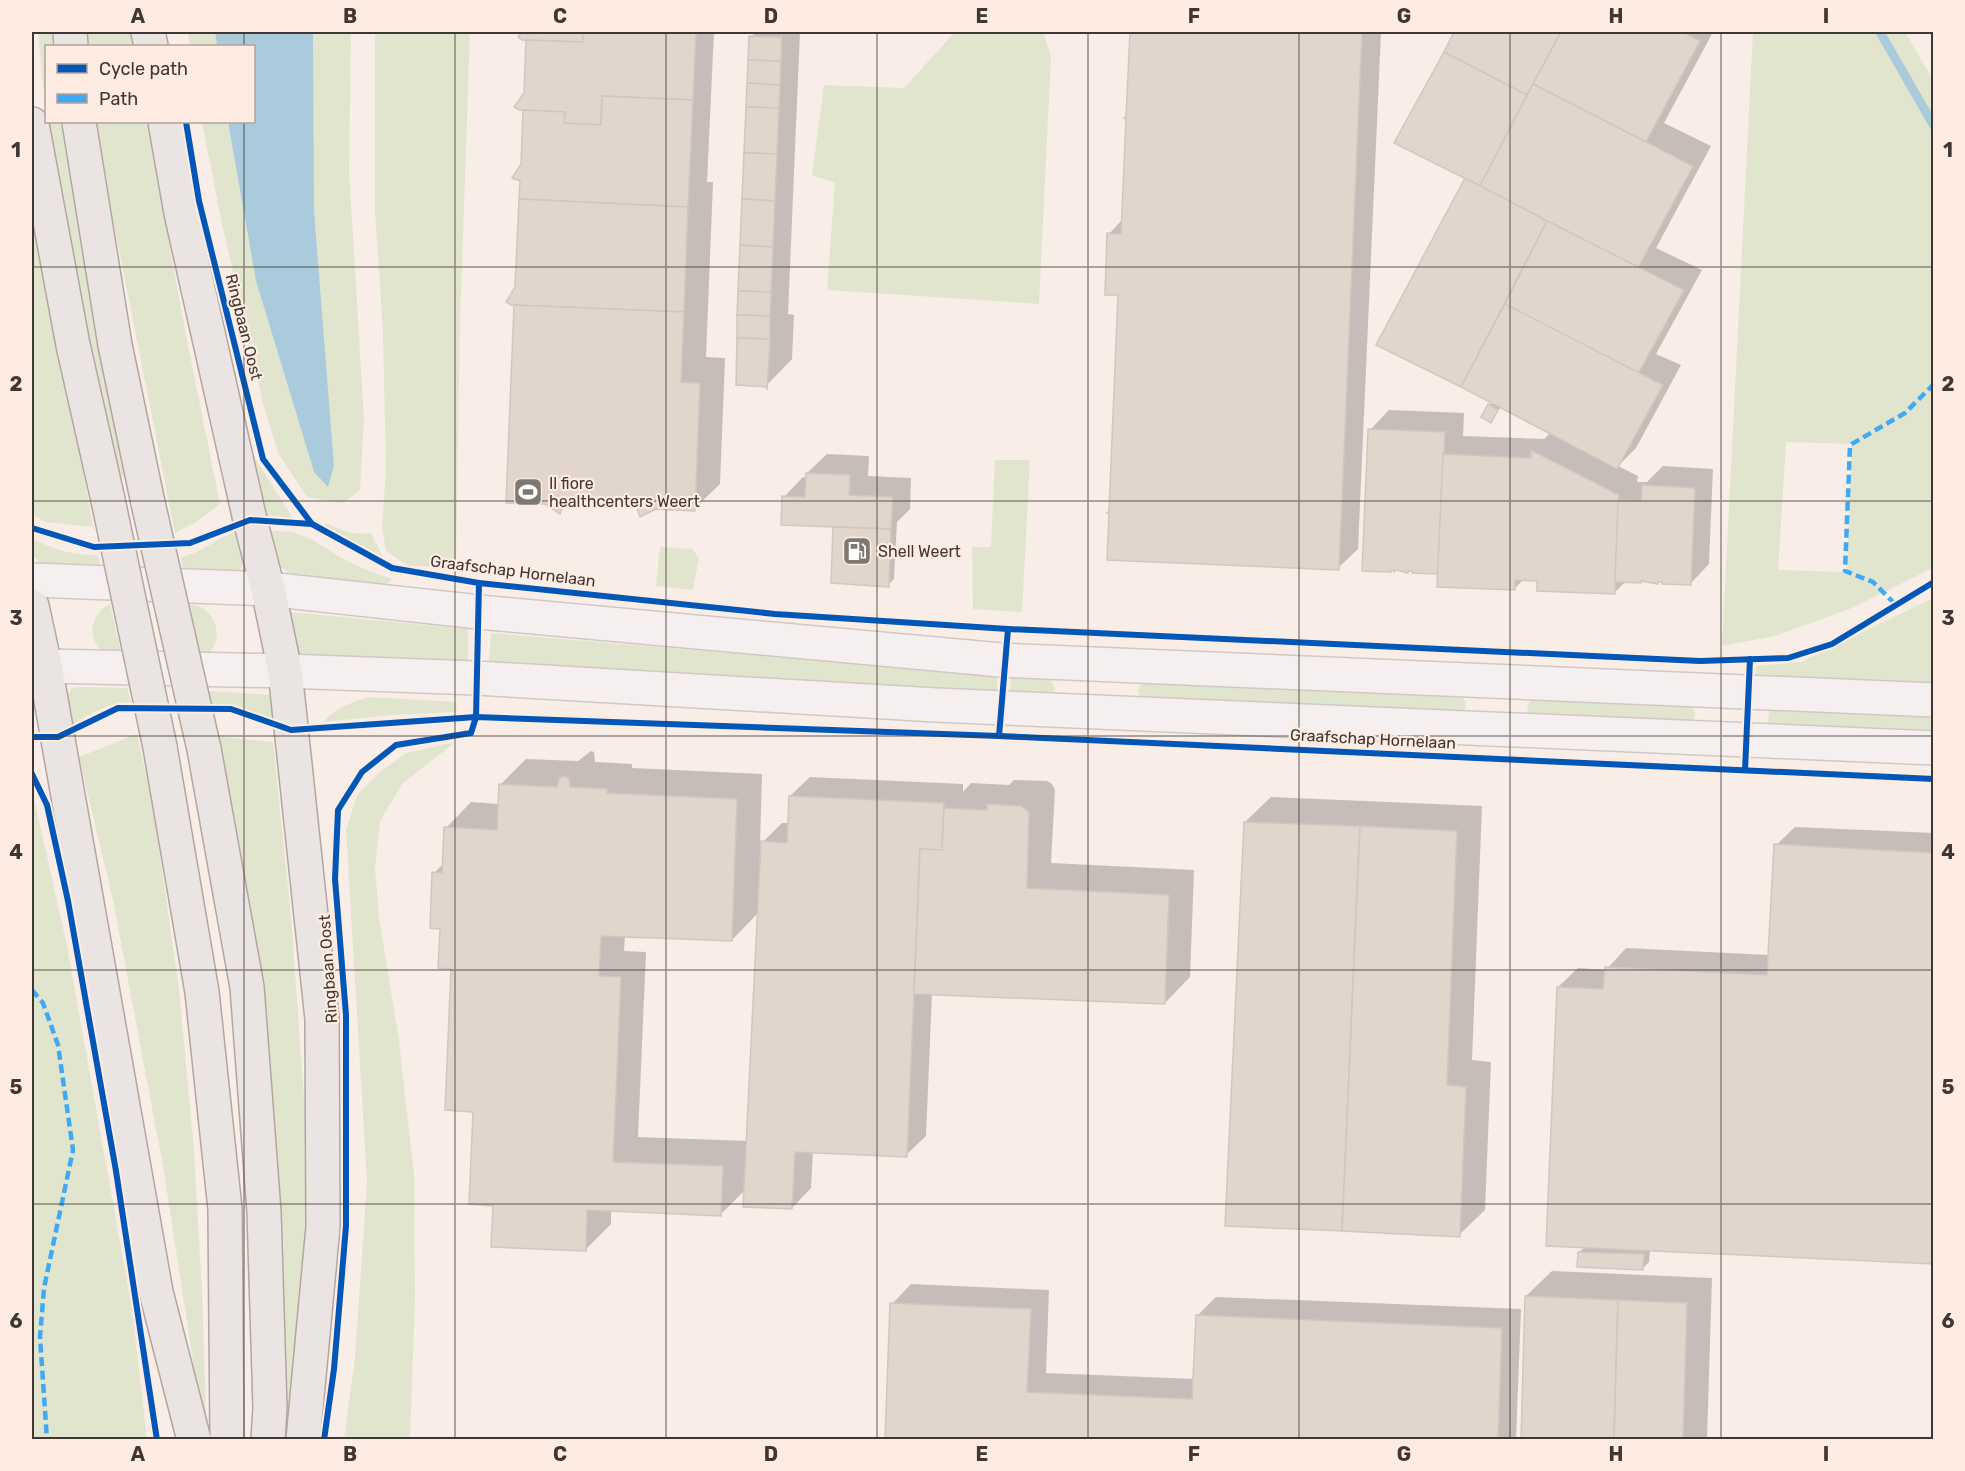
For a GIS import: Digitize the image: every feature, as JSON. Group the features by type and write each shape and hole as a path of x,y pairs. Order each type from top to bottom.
{"main road":[{"path":"79,123 115,345 204,749 247,987 264,1212 270,1408 268,1440"},
{"path":"165,123 181,213 285,670 322,1019 323,1227 303,1440"},
{"path":"32,124 73,345 160,747 202,992 225,1209 227,1440"},
{"path":"32,606 45,666 156,1292 194,1440"}],"street":[{"path":"32,580 268,589 480,612 1006,660 1934,700"},
{"name":"Graafschap Hornelaan","path":"45,666 285,670 488,679 936,705 1934,748"}],"green space":[{"path":"38,32 52,32 53,45 45,45 45,105"},
{"path":"85,32 132,32 134,45 87,45"},
{"path":"188,32 215,32 217,45 190,45"},
{"path":"313,32 351,32 349,170 364,419 360,490 346,501 340,503 307,497 278,453 262,400 221,219 202,123 228,123 256,281 314,472"},
{"path":"375,32 470,32 460,322 456,567 408,566 386,551 382,527 386,469 383,332 375,209"},
{"path":"955,32 1043,32 1051,56 1039,304 827,290 835,183 812,175 824,85 904,88"},
{"path":"1753,32 1905,32 1933,80 1933,568 1852,608 1775,636 1722,646","holes":["1786,442 1852,444 1847,572 1778,570"]},
{"path":"48,123 61,123 97,338 126,475 119,478 88,342"},
{"path":"96,123 147,123 220,504 196,522 175,533 100,154"},
{"path":"32,176 93,527 45,522 32,514"},
{"path":"236,428 293,518 255,514"},
{"path":"995,460 1030,460 1022,612 973,609 972,547 991,547"},
{"path":"325,523 353,533 371,533 383,557 324,526"},
{"path":"260,530 293,532 309,538 345,560 393,579 381,589 326,584 298,577 287,572 274,561"},
{"path":"238,532 244,559 237,573 184,574 181,557 197,552 223,537"},
{"path":"32,538 64,551 98,555 102,570 44,567 32,554"},
{"path":"660,547 692,549 699,558 693,590 656,586"},
{"path":"1933,598 1933,686 1755,677 1756,666 1801,662"},
{"path":"110,604 122,657 103,651 94,639 95,619"},
{"path":"190,605 207,612 216,628 217,637 214,645 209,652 200,656"},
{"path":"279,611 468,629 468,672 292,663"},
{"path":"491,633 997,675 997,695 488,673"},
{"path":"1011,676 1047,677 1053,683 1055,690 1051,695 1010,695"},
{"path":"1145,682 1460,694 1466,704 1460,715 1140,698 1138,691 1140,685"},
{"path":"72,688 127,688 131,702 108,706 73,724 67,705 67,696"},
{"path":"208,691 274,695 282,721 239,707 211,704"},
{"path":"369,697 457,702 456,712 391,715 324,722 339,709"},
{"path":"1537,698 1684,704 1692,707 1695,714 1692,721 1683,725 1529,715 1527,708 1530,701"},
{"path":"1770,708 1933,715 1933,736 1767,728"},
{"path":"137,734 152,801 179,989 194,1151 207,1439 205,1439 163,1166 113,900 79,757"},
{"path":"213,736 273,742 291,916 306,1126 304,1270 291,1439 279,1439"},
{"path":"455,742 402,784 380,821 375,868 379,917 399,1041 414,1174 415,1297 410,1439 344,1439 355,1358 367,1181 346,830 357,795 381,771 407,753"},
{"path":"32,790 67,946 132,1309 147,1439 32,1439"}],"water":[{"path":"215,32 313,32 314,211 334,466 328,487 314,472 256,281 228,123 255,123 255,45 217,45"}],"building":[{"path":"521,32 583,32 583,42 522,40 518,37"},
{"path":"583,32 696,32 693,100 602,96 601,125 564,123 565,112 519,110 514,107 524,93 526,40 583,42"},
{"path":"1130,32 1362,32 1339,570 1107,560 1109,513 1107,513 1109,511 1118,295 1105,295 1107,233 1121,234 1126,118 1124,118 1126,116"},
{"path":"1454,32 1561,32 1527,95 1444,52"},
{"path":"1561,32 1683,32 1700,41 1646,142 1533,84"},
{"path":"782,34 781,61 748,60 749,36 781,37"},
{"path":"1444,52 1527,95 1480,186 1394,143"},
{"path":"748,60 781,61 780,85 747,83"},
{"path":"747,83 780,85 779,108 746,107"},
{"path":"1533,84 1693,166 1638,268 1480,186"},
{"path":"602,96 693,100 688,207 519,199 520,181 512,178 521,164 523,110 565,112 564,123 601,125"},
{"path":"746,107 779,108 777,154 744,153"},
{"path":"744,153 777,154 775,201 742,199"},
{"path":"1465,178 1547,221 1461,387 1376,345"},
{"path":"519,199 688,207 684,312 511,305 506,302 515,287"},
{"path":"742,199 775,201 773,247 740,245"},
{"path":"1547,221 1684,290 1638,374 1505,304"},
{"path":"740,245 773,247 771,292 738,291"},
{"path":"738,291 771,292 770,316 737,315"},
{"path":"1505,304 1663,385 1617,469 1461,387"},
{"path":"514,305 684,312 681,382 700,383 695,511 656,509 640,517 637,508 563,505 560,514 545,504 506,503"},
{"path":"737,315 770,316 770,339 737,338"},
{"path":"737,338 770,339 767,390 767,387 736,385"},
{"path":"1488,404 1498,410 1491,423 1481,417"},
{"path":"1368,429 1445,432 1438,574 1412,573 1412,571 1408,573 1396,570 1394,572 1394,570 1391,572 1362,571"},
{"path":"1531,450 1619,495 1615,594 1537,591 1537,581 1515,580 1515,590 1437,587 1443,454 1531,458"},
{"path":"806,473 850,475 849,495 893,497 891,529 781,525 782,496 805,497"},
{"path":"1642,485 1695,488 1691,585 1641,581 1641,583 1615,582 1618,500 1641,501"},
{"path":"833,527 891,529 889,587 831,583"},
{"path":"560,777 569,778 570,787 607,789 607,793 737,799 732,941 601,936 599,976 621,977 613,1162 723,1166 721,1216 587,1210 586,1251 491,1247 493,1206 469,1204 473,1112 445,1110 451,969 438,968 440,929 430,928 432,872 442,873 444,827 497,830 499,784 557,787"},
{"path":"789,796 944,803 942,850 920,849 907,1157 795,1152 792,1209 743,1207 761,841 787,843"},
{"path":"987,804 1021,806 1029,812 1027,888 1169,895 1165,1004 914,994 920,849 942,850 944,808 987,810"},
{"path":"1244,822 1360,826 1342,1231 1225,1226"},
{"path":"1360,826 1457,831 1447,1085 1466,1087 1460,1237 1342,1231"},
{"path":"1774,844 1934,853 1934,1264 1546,1246 1557,987 1603,989 1605,967 1767,975"},
{"path":"1578,1252 1644,1254 1643,1270 1577,1267"},
{"path":"1525,1296 1618,1300 1614,1440 1521,1440"},
{"path":"1618,1300 1687,1303 1683,1440 1614,1440"},
{"path":"890,1303 1031,1309 1027,1392 1192,1399 1196,1315 1502,1328 1498,1440 885,1440"}],"waterway":[{"path":"1880,32 1934,126"}],"marked path":[{"path":"1895,604 1873,582 1845,571 1850,445 1905,413 1934,384"},
{"path":"32,990 43,1003 58,1045 73,1150 44,1288 40,1337 47,1440"}],"cycle path":[{"name":"Ringbaan Oost","path":"186,123 199,201 263,459 312,524"},
{"path":"32,528 94,547 190,543 250,520 312,524 392,568 479,583 775,614 1008,629 1700,661 1788,658 1832,644 1934,582"},
{"name":"Ringbaan Oost","path":"324,1440 334,1369 346,1226 346,1015 335,879 338,810 362,772 396,745 471,733 476,717 479,583"},
{"path":"999,736 1008,629"},
{"path":"1745,770 1750,659"},
{"path":"32,737 58,737 118,708 231,709 291,730 476,717 999,736 1934,779"},
{"path":"32,774 47,805 68,901 116,1171 157,1440"}],"place":[{"name":"Il fiore healthcenters Weert","path":"528,492"},
{"name":"Shell Weert","path":"857,551"}]}
